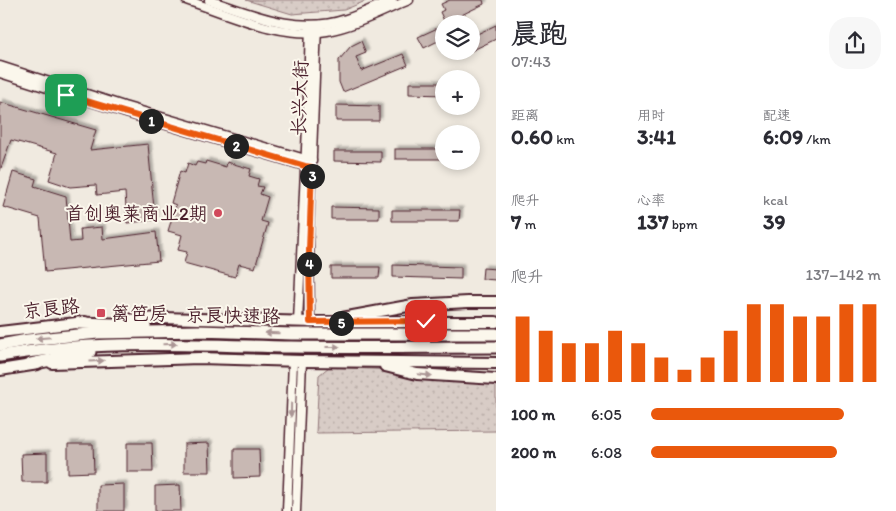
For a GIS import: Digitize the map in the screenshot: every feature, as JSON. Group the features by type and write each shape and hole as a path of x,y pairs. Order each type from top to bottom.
{"highway":[{"path":"78,323 177,326 214,330"},
{"name":"京良快速路","path":"0,345 28,340 98,333 214,330 292,334 496,334"},
{"path":"31,364 121,345"},
{"name":"京良快速路","path":"0,356 29,350 121,345 496,347"}],"main road":[{"path":"312,322 413,305 496,302"},
{"name":"京良路","path":"0,332 78,323 162,318 298,322 496,322"},
{"path":"0,370 31,364 199,358 496,363"},
{"path":"360,362 417,374 496,378"}],"street":[{"path":"186,0 275,28 313,29 345,19 392,0"},
{"path":"209,0 276,22 327,31 347,26 410,0"},
{"name":"长兴大街","path":"312,322 309,250 309,163 313,29"},
{"path":"0,66 309,163"},
{"path":"0,74 126,113 309,163"},
{"name":"长兴大街","path":"298,322 309,163"},
{"path":"287,511 297,361"},
{"path":"296,511 297,361"}],"shaded area":[{"path":"246,0 368,0 344,10 292,14"},
{"path":"329,367 496,375 496,431 316,433 319,375"}],"building":[{"path":"450,0 483,0 484,4 461,15 441,15 440,12 444,10 441,4"},
{"path":"496,25 496,39 480,47 480,33"},
{"path":"435,29 435,42 424,48 418,37"},
{"path":"361,41 366,53 356,57 361,71 403,54 408,65 343,92 339,82 339,60 351,46"},
{"path":"409,83 435,83 435,95 409,94"},
{"path":"0,102 96,130 90,150 148,144 155,220 127,223 125,192 97,195 96,185 70,187 49,180 57,153 11,140 0,171"},
{"path":"336,105 379,106 379,121 336,121"},
{"path":"395,149 435,149 435,159 395,159"},
{"path":"334,151 381,151 381,162 334,161"},
{"name":"首创奥莱商业2期","path":"206,161 226,167 227,162 251,169 249,176 259,179 257,186 263,187 260,194 268,197 261,221 268,223 255,268 239,264 235,277 184,263 187,252 178,250 182,235 168,231 176,205 171,203 180,171 185,173 188,163 195,166 197,162 205,164"},
{"path":"13,172 36,179 34,186 66,196 70,242 81,241 80,229 102,227 103,239 156,232 159,261 45,272 40,218 3,207"},
{"path":"331,207 379,208 379,219 331,219"},
{"path":"392,210 460,210 459,221 392,221"},
{"path":"393,265 461,267 461,279 393,277"},
{"path":"331,267 380,267 379,278 331,278"},
{"path":"483,268 496,269 496,280 482,279"},
{"path":"127,443 152,443 153,472 127,472"},
{"path":"209,443 210,472 184,472 184,444"},
{"path":"68,444 93,444 94,472 68,473"},
{"path":"234,449 259,449 260,477 234,478"},
{"path":"47,453 47,482 22,482 21,454"},
{"path":"124,484 124,511 98,511 98,485"},
{"path":"180,485 181,511 155,511 155,486"}],"place":[{"name":"首创奥莱商业2期","path":"218,213"},
{"name":"篱笆房","path":"101,313"}],"route":[{"path":"66,95 312,167 309,232 310,322 426,321"}]}
